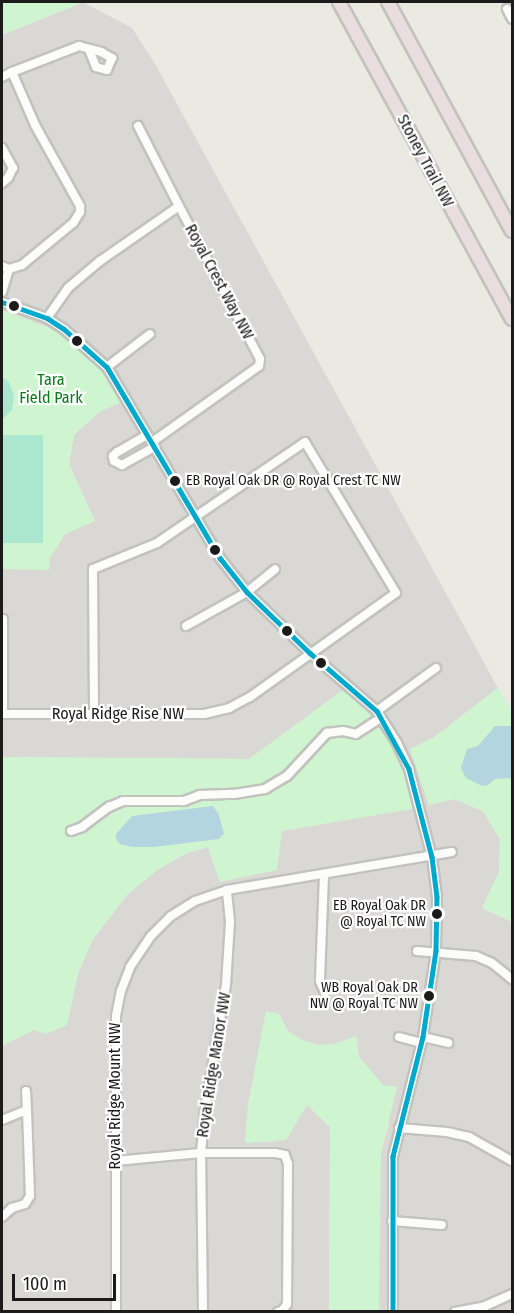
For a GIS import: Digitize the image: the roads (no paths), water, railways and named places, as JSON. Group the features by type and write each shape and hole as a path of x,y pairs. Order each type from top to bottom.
{"highway":[{"name":"Stoney Trail NW","path":"339,2 512,319"},
{"path":"388,2 513,231"}],"street":[{"path":"507,9 513,19"},
{"path":"2,77 75,46 89,50"},
{"path":"2,292 3,267 22,265 73,223 80,212 80,206 35,125 12,72"},
{"path":"138,126 179,206"},
{"path":"2,147 13,168 8,178 2,183"},
{"name":"Royal Crest Way NW","path":"46,318 68,288 100,261 179,206 260,359 260,366 151,441"},
{"path":"2,302 46,318 64,329 106,367 220,558 247,592 310,653 377,711 397,743 409,769 432,856 437,897 436,951 422,1040 393,1156 393,1311"},
{"path":"106,367 150,334"},
{"name":"Royal Ridge Rise NW","path":"3,619 3,714 204,714 229,708 250,698 396,593 305,441 195,518"},
{"path":"94,713 93,569 157,543 195,518"},
{"path":"186,626 247,592 275,569"},
{"path":"377,711 436,668"},
{"path":"71,831 82,827 116,803 123,801 184,801 200,795 234,794 265,789 287,776 327,733 343,731 356,734 376,721"},
{"name":"Royal Ridge Mount NW","path":"116,1311 116,1016 120,992 130,967 151,936 171,916 195,901 227,890 452,852"},
{"path":"324,875 320,981 325,993"},
{"name":"Royal Ridge Manor NW","path":"202,1311 201,1154 205,1108 226,985 230,921 227,890"},
{"path":"417,951 476,956 492,963 513,980"},
{"path":"399,1037 448,1043"},
{"path":"2,1217 12,1208 25,1204 30,1196 26,1091"},
{"path":"2,1120 27,1110"},
{"path":"399,1128 447,1132 469,1137 513,1161"},
{"path":"115,1161 201,1154 275,1153 287,1159 287,1305 282,1311 278,1311"},
{"path":"392,1221 442,1225"},
{"path":"454,1311 485,1306 513,1294"}],"water":[{"path":"495,726 512,726 512,778 495,779 488,785 482,786 466,778 461,768 467,749 478,746"},
{"path":"213,806 219,815 224,834 219,839 153,847 133,847 120,844 116,839 116,834 132,816"}],"place":[{"name":"EB Royal Oak DR @ Royal Crest TC NW","path":"175,481"},
{"name":"EB Royal Oak DR @ Royal TC NW","path":"437,914"},
{"name":"WB Royal Oak DR NW @ Royal TC NW","path":"429,996"}],"park label":[{"name":"Tara Field Park","path":"51,389"}]}
